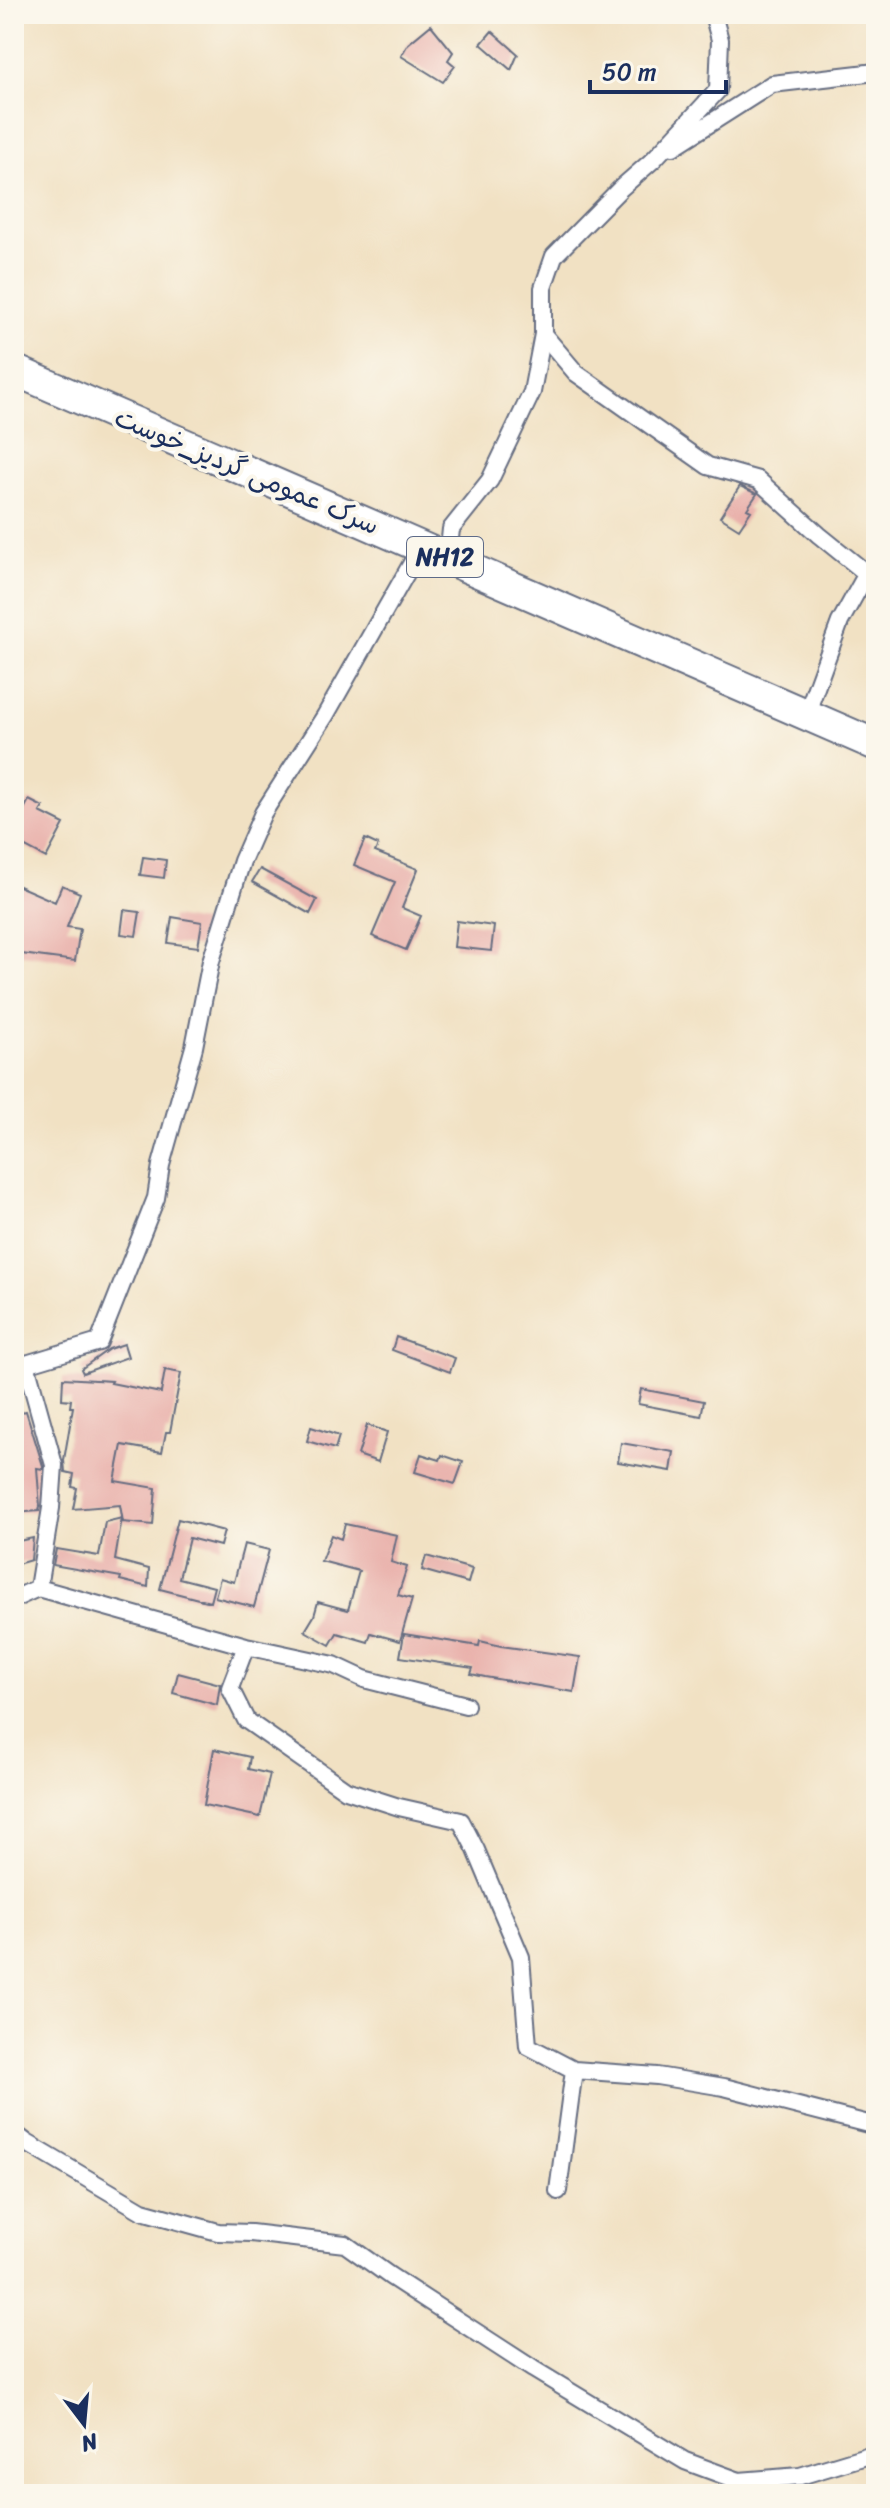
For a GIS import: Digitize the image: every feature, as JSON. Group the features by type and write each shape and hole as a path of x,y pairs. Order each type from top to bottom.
{"highway":[{"name":"سرک عمومی گردیز_خوست","path":"14,370 876,745"}],"street":[{"path":"38,1588 51,1508 54,1465 20,1363 99,1342 156,1198 161,1165 194,1047 211,961 242,861 263,813 434,553 490,480 532,392 543,334 543,288 554,256 653,160 718,90 720,40 713,14"},
{"path":"653,160 772,84 876,72"},
{"path":"543,334 576,373 708,466 758,480 873,576 840,622 806,715"},
{"path":"14,1599 38,1588 246,1646 334,1665 364,1679 466,1705"},
{"path":"246,1646 230,1688 246,1720 346,1790 399,1807 461,1821 521,1957 528,2046 574,2070 657,2076 724,2087 876,2126"},
{"path":"558,2191 574,2070"},
{"path":"14,2133 142,2211 218,2232 345,2244 533,2369 685,2461 739,2481 800,2476 876,2453"}],"building":[{"path":"431,25 453,52 448,60 455,66 443,82 401,56 408,44"},
{"path":"492,31 518,54 511,70 481,44"},
{"path":"740,486 757,494 747,509 751,511 739,529 720,517"},
{"path":"29,800 43,807 40,812 64,824 46,858 14,841 14,828"},
{"path":"365,839 378,845 375,852 418,869 402,908 421,916 406,950 372,936 395,882 354,865"},
{"path":"143,857 166,860 164,878 140,875"},
{"path":"260,869 317,900 310,914 252,882"},
{"path":"14,884 55,902 62,885 80,893 67,927 80,929 75,961 14,953"},
{"path":"124,910 140,912 136,936 121,934"},
{"path":"172,917 202,922 198,947 168,943"},
{"path":"457,921 494,926 491,951 454,947"},
{"path":"396,1337 455,1358 450,1372 392,1350"},
{"path":"124,1344 128,1357 83,1373 81,1369 109,1349"},
{"path":"165,1370 181,1373 170,1432 166,1432 162,1452 122,1445 115,1481 156,1488 153,1525 123,1522 120,1505 73,1509 77,1488 72,1487 74,1474 65,1472 64,1460 73,1407 70,1407 71,1400 62,1399 63,1378 112,1381 161,1393"},
{"path":"641,1389 704,1401 701,1416 638,1404"},
{"path":"26,1411 43,1466 43,1469 37,1468 40,1507 39,1511 14,1513 14,1414"},
{"path":"367,1425 387,1432 378,1462 358,1455"},
{"path":"311,1427 339,1436 335,1449 307,1441"},
{"path":"621,1443 674,1452 671,1471 618,1462"},
{"path":"421,1454 440,1460 442,1455 463,1462 455,1484 415,1472"},
{"path":"122,1518 115,1560 149,1569 148,1587 120,1580 121,1577 53,1565 56,1549 99,1556 105,1522"},
{"path":"178,1519 224,1531 220,1546 189,1538 179,1578 214,1587 210,1602 160,1589"},
{"path":"345,1524 397,1535 391,1562 407,1567 398,1595 412,1599 400,1641 371,1633 368,1642 337,1633 330,1645 305,1631 318,1602 348,1610 359,1571 321,1561 331,1535 341,1539"},
{"path":"33,1538 31,1560 14,1565 14,1542"},
{"path":"244,1544 269,1550 254,1607 215,1597 220,1578 234,1582"},
{"path":"426,1556 472,1569 468,1583 422,1570"},
{"path":"404,1634 479,1646 480,1641 580,1657 574,1692 471,1674 473,1668 400,1657"},
{"path":"178,1673 220,1684 217,1705 173,1693"},
{"path":"214,1749 250,1757 248,1769 270,1774 260,1817 204,1805"}]}
